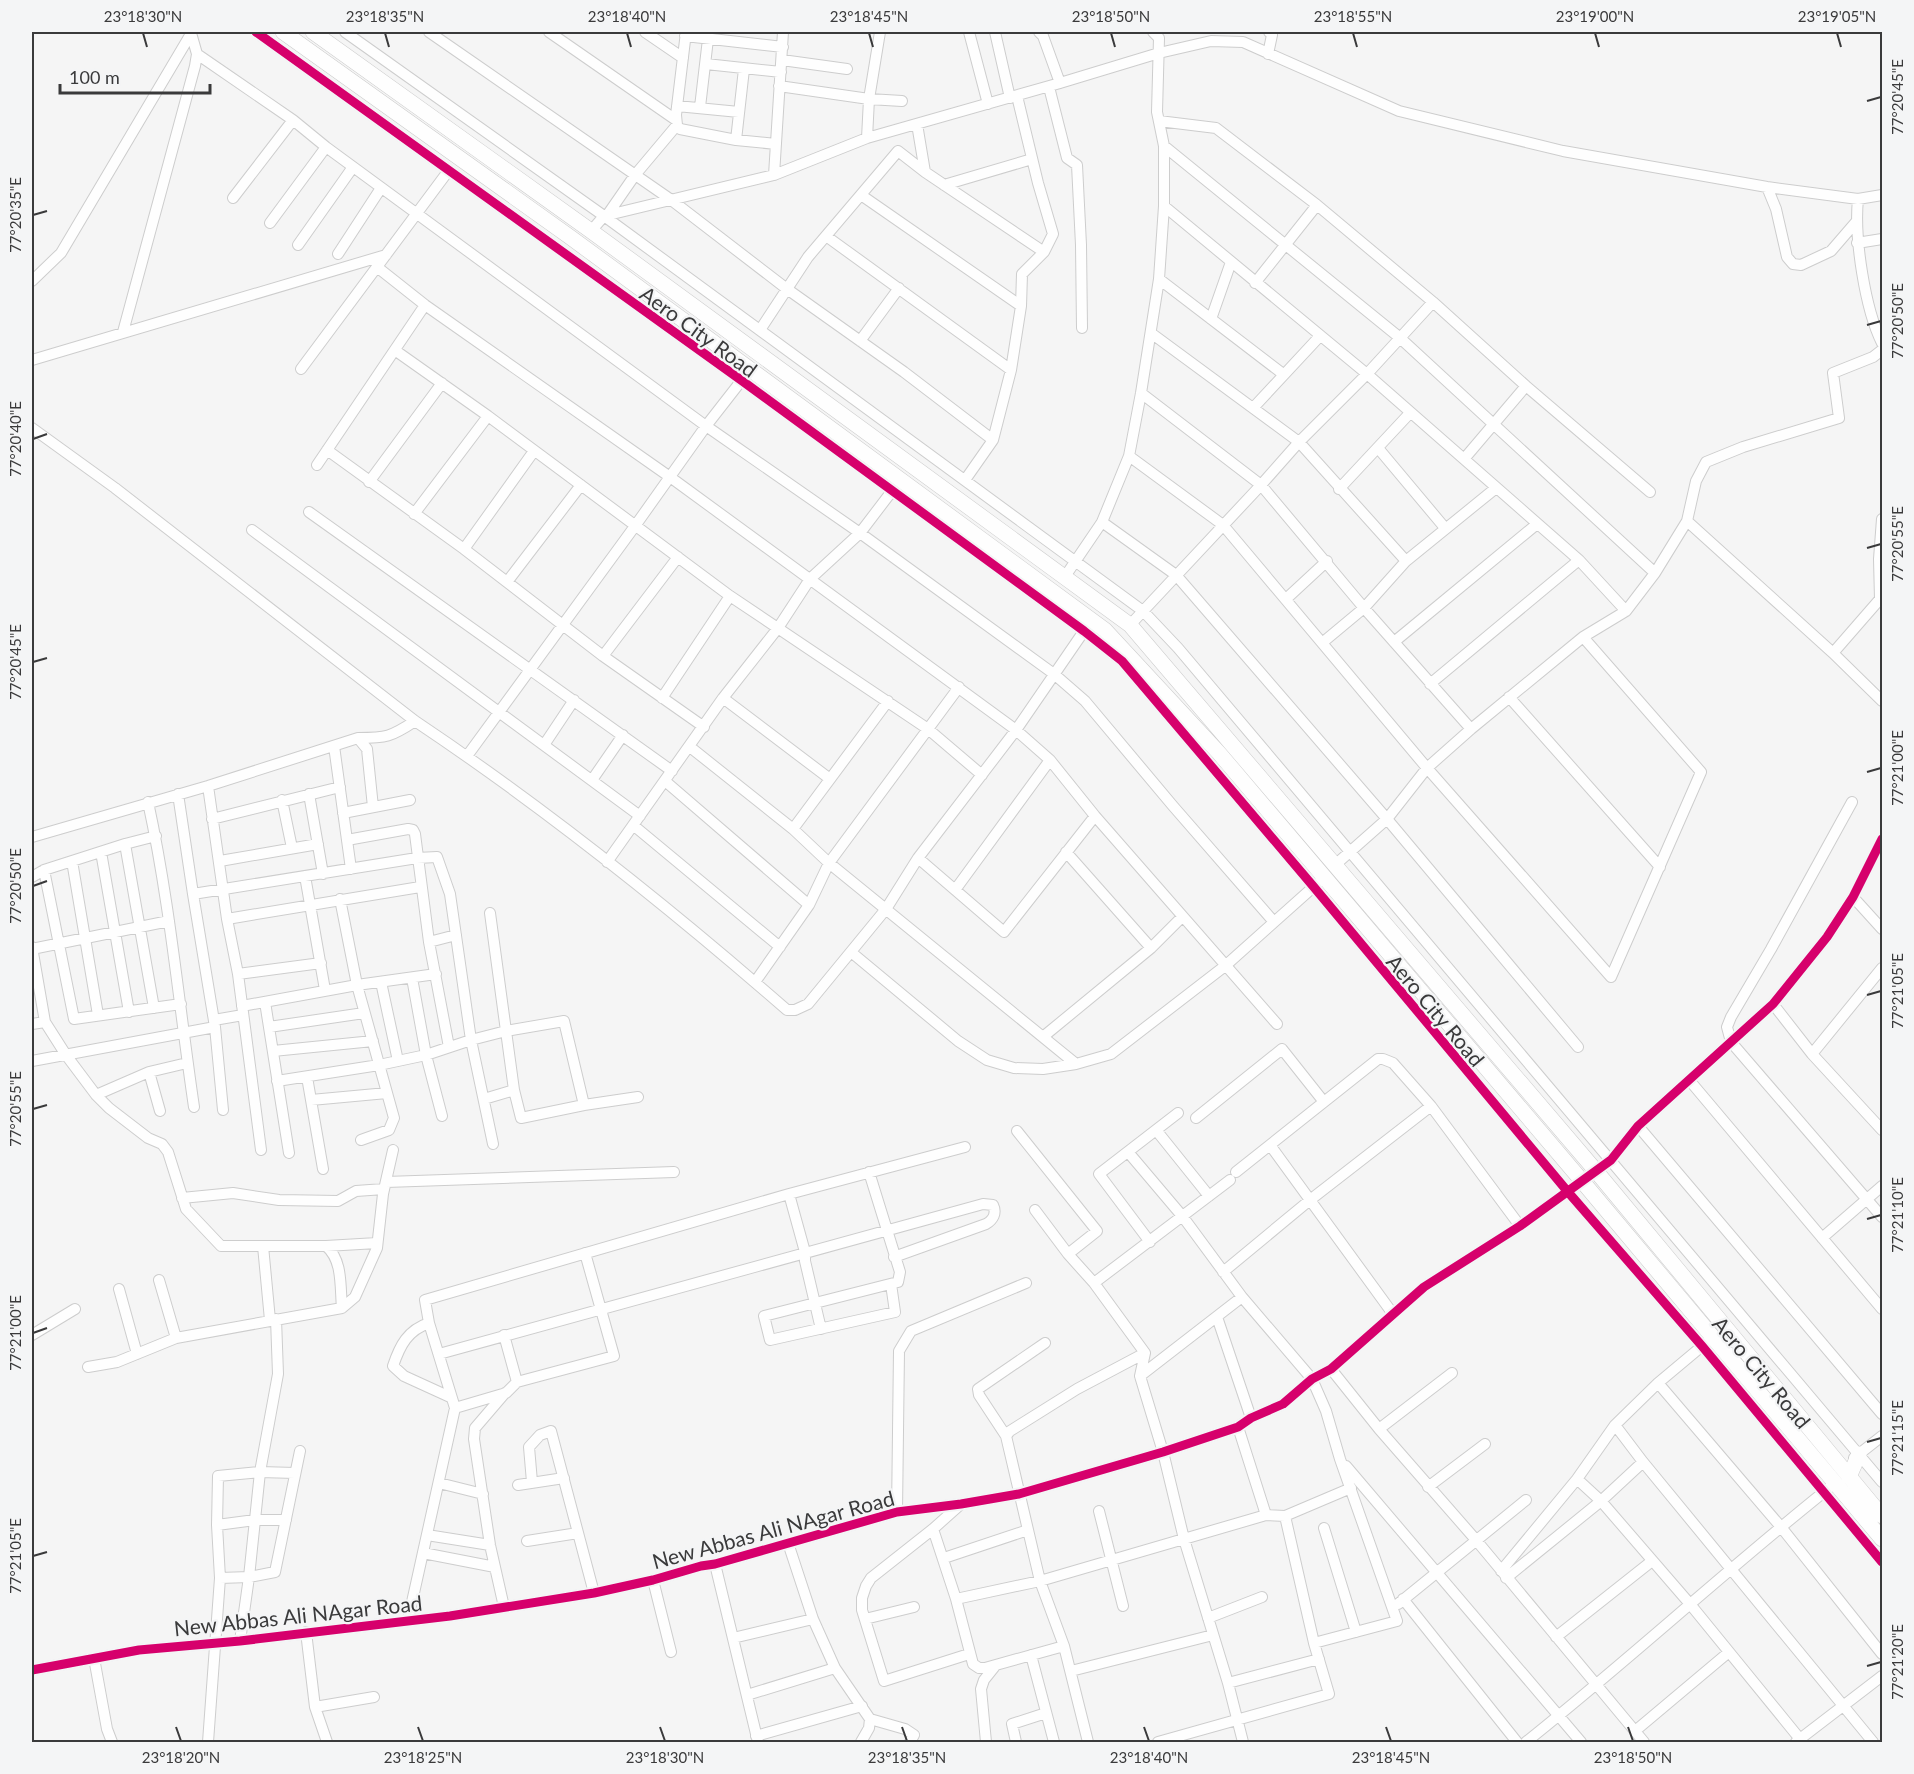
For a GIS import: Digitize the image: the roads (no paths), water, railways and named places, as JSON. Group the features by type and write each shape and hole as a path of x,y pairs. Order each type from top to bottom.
{"street":[{"path":"123,332 197,54 191,32"},
{"path":"32,281 61,253 191,32"},
{"path":"256,32 449,170 746,374 467,756"},
{"name":"Aero City Road","path":"283,32 570,237 746,374 897,486 1105,630 1219,753 1318,882 1582,1181 1708,1342 1829,1487 1882,1539"},
{"name":"Aero City Road","path":"313,32 591,231 1130,626 1596,1171 1882,1516"},
{"path":"345,32 606,215 1143,611 1178,648 1882,1482"},
{"path":"429,32 670,199 787,290 904,372 993,440"},
{"path":"549,32 676,123 680,129 736,140 776,144"},
{"path":"645,32 683,58"},
{"path":"746,45 748,32"},
{"path":"774,175 783,32"},
{"path":"867,138 869,99 880,32"},
{"path":"969,32 988,104"},
{"path":"965,480 993,440 1011,370 1021,306 1022,274 1044,252 1053,234 995,32"},
{"path":"1039,32 1043,36 1060,83"},
{"path":"1064,578 1102,522 1129,456 1142,393 1159,279 1164,206 1164,146 1156,112 1159,38 1153,32"},
{"path":"1268,54 1272,35 1269,32"},
{"path":"591,231 606,215 676,123 686,34 746,45 783,47"},
{"path":"700,107 708,39"},
{"path":"606,215 774,175 867,138 1049,87 1159,53 1211,41 1243,42 1398,111 1563,151 1767,187 1858,199 1882,195"},
{"path":"197,54 293,120 381,188 706,426 860,533 1054,674 1085,701 1274,921"},
{"path":"706,64 744,69 782,66 848,69"},
{"path":"736,140 744,69"},
{"path":"779,86 869,99 902,101"},
{"path":"1049,87 1067,158 1077,165 1082,328"},
{"path":"677,106 739,112"},
{"path":"233,198 293,120"},
{"path":"1159,122 1216,128 1317,205 1433,302 1526,386 1650,492"},
{"path":"917,124 925,172"},
{"path":"1164,146 1399,337 1655,573"},
{"path":"270,223 326,147"},
{"path":"760,330 808,256 898,151 925,172 1044,252"},
{"path":"944,185 1032,159"},
{"path":"298,245 354,167"},
{"path":"301,369 449,170"},
{"path":"1767,187 1776,208 1786,258 1793,264 1801,265 1831,251 1856,222"},
{"path":"338,254 381,188"},
{"path":"861,195 1021,306"},
{"path":"1858,199 1857,243 1875,330 1882,343"},
{"path":"1255,283 1317,205"},
{"path":"1164,206 1367,374 1464,459 1579,561 1626,611"},
{"path":"826,236 1011,370"},
{"path":"1857,243 1882,239"},
{"path":"32,360 386,255"},
{"path":"1211,319 1231,262"},
{"path":"376,267 425,305 670,477 1016,730 1050,760 1095,816 1277,1024"},
{"path":"1159,279 1283,374"},
{"path":"860,341 899,288"},
{"path":"1130,626 1299,442 1367,374 1433,302"},
{"path":"317,465 425,305"},
{"path":"1151,333 1299,442 1406,561"},
{"path":"1253,408 1320,336"},
{"path":"1335,865 1387,819 1427,768 1471,729 1583,637 1626,611 1655,573 1687,521 1696,481 1706,462 1743,447 1839,418 1833,373 1873,357 1882,350"},
{"path":"396,351 488,416 730,596 928,729 982,775"},
{"path":"369,482 442,383"},
{"path":"1464,459 1526,386"},
{"path":"1142,393 1261,485 1364,608 1471,729"},
{"path":"1339,489 1410,413"},
{"path":"414,514 488,416"},
{"path":"32,428 115,488 415,721 467,756 608,862 787,1010 795,1010 808,1004 886,909 918,858 1016,730 1084,632"},
{"path":"1378,448 1445,528"},
{"path":"327,450 464,549 603,656 704,727"},
{"path":"464,549 534,452"},
{"path":"1129,456 1223,525 1427,768 1611,977 1701,772 1583,637"},
{"path":"608,862 723,698 778,628 810,579 860,533 914,467"},
{"path":"507,582 581,485"},
{"path":"897,486 1122,662 1318,882 1568,1192 1708,1342 1658,1383 1615,1425 1504,1575"},
{"path":"1322,644 1364,608 1406,561 1496,488"},
{"path":"309,512 672,771"},
{"path":"1833,653 1880,599 1882,519"},
{"path":"1687,521 1882,700"},
{"path":"1102,522 1176,574 1387,819 1578,1047"},
{"path":"1394,642 1537,524"},
{"path":"252,530 591,780 780,947"},
{"path":"603,656 678,557"},
{"path":"1286,599 1326,561"},
{"path":"1430,684 1579,561"},
{"path":"663,698 730,596"},
{"path":"755,982 809,905 829,863 959,687"},
{"path":"723,698 830,779"},
{"path":"1509,698 1659,867"},
{"path":"544,745 574,700"},
{"path":"793,830 888,701"},
{"path":"32,837 208,786 358,738 383,738 395,734 415,721"},
{"path":"591,780 623,735"},
{"path":"358,738 367,749 373,807"},
{"path":"334,746 351,868"},
{"path":"690,747 1076,1064"},
{"path":"955,890 1050,760"},
{"path":"665,781 809,905"},
{"path":"208,786 227,919 238,974 261,1150"},
{"path":"212,819 340,787"},
{"path":"178,794 215,1023 223,1110"},
{"path":"309,794 322,874"},
{"path":"282,800 292,848"},
{"path":"343,813 410,800"},
{"path":"148,802 156,836 169,921 194,1107"},
{"path":"1851,802 1727,1027 1731,1042 1882,1217"},
{"path":"918,858 1004,932 1095,816"},
{"path":"347,840 413,830 429,942 449,1047"},
{"path":"32,877 44,870 156,836"},
{"path":"125,844 154,1008"},
{"path":"220,861 318,844"},
{"path":"1596,1171 1611,1160 1638,1126 1773,1004 1827,937 1853,897 1881,844"},
{"path":"101,852 129,1012"},
{"path":"1066,852 1151,948"},
{"path":"193,894 351,868 437,857 450,894 471,1040 493,1144"},
{"path":"72,861 98,1015"},
{"path":"44,870 74,1019 181,1004"},
{"path":"305,876 326,990"},
{"path":"851,951 958,1041 987,1060 1014,1068 1043,1069 1076,1064 1111,1054 1225,966 1318,882"},
{"path":"227,919 420,887"},
{"path":"1853,897 1882,929"},
{"path":"340,899 357,985 393,1112 392,1125 383,1133 361,1140"},
{"path":"490,913 514,1090 521,1118 638,1097"},
{"path":"1044,1036 1151,948 1182,917"},
{"path":"169,921 32,948 45,1022 66,1055 96,1095 109,1108 165,1148 186,1209 221,1246 326,1246 377,1243"},
{"path":"429,942 456,935"},
{"path":"238,974 321,963"},
{"path":"1812,1054 1882,968"},
{"path":"32,1061 184,1031 215,1023 266,1002 326,990 436,974"},
{"path":"412,978 426,1055 442,1116"},
{"path":"381,982 398,1061"},
{"path":"266,1002 289,1154"},
{"path":"1773,1004 1812,1054 1880,1121"},
{"path":"269,1027 364,1013"},
{"path":"277,1081 379,1065 426,1055 506,1031 564,1021 584,1105"},
{"path":"32,1024 45,1022"},
{"path":"273,1051 373,1041"},
{"path":"1196,1118 1282,1049 1324,1102"},
{"path":"1094,1283 1183,1217 1378,1059 1393,1063 1431,1106 1520,1226"},
{"path":"96,1095 149,1072 187,1063"},
{"path":"149,1072 160,1111"},
{"path":"307,1077 322,1170"},
{"path":"1690,1081 1882,1310"},
{"path":"484,1099 514,1090"},
{"path":"311,1100 387,1093"},
{"path":"1223,1272 1431,1106"},
{"path":"1150,1242 1098,1174 1178,1113"},
{"path":"1638,1126 1882,1414"},
{"path":"1156,1130 1209,1196"},
{"path":"1017,1131 1097,1232 1068,1254"},
{"path":"1270,1145 1393,1314"},
{"path":"408,1620 439,1483 452,1402 429,1323 425,1300 789,1194 965,1147"},
{"path":"88,1367 117,1362 176,1338 342,1308 355,1297 377,1243 393,1150"},
{"path":"1128,1152 1183,1217 1242,1297 1312,1379 1326,1411 1340,1459 1397,1620 1314,1643"},
{"name":"New Abbas Ali NAgar Road","path":"32,1670 139,1650 216,1644 408,1620 594,1593 715,1564 897,1512 1019,1494 1163,1452 1238,1427 1251,1418 1283,1404 1312,1379 1331,1369 1424,1287 1520,1226 1596,1171"},
{"path":"182,1198 233,1193 279,1200 338,1201 356,1191 385,1186 674,1172"},
{"path":"869,1172 900,1276 898,1282 764,1316 770,1340 895,1312 891,1284"},
{"path":"1822,1238 1882,1186"},
{"path":"789,1194 805,1252 805,1261 821,1329"},
{"path":"439,1354 983,1204 990,1203 995,1208 991,1221 986,1224 894,1257"},
{"path":"1035,1210 1068,1254 1094,1283 1145,1353 1140,1376 1243,1743"},
{"path":"240,1641 260,1472 278,1374 273,1319 262,1246"},
{"path":"326,1246 337,1261 342,1308"},
{"path":"504,1607 490,1545 474,1439 475,1428 517,1382 614,1356 585,1253"},
{"path":"159,1280 176,1338"},
{"path":"897,1512 899,1351 911,1331 1026,1283"},
{"path":"119,1289 137,1354"},
{"path":"1140,1376 1242,1297"},
{"path":"32,1335 75,1309"},
{"path":"1217,1317 1251,1418"},
{"path":"429,1323 418,1327 408,1335 393,1366 397,1371 452,1402 506,1393"},
{"path":"504,1335 517,1382"},
{"path":"1045,1343 978,1389 979,1395 1006,1436 1041,1581 1064,1646 1088,1743"},
{"path":"1006,1436 1077,1389 1145,1353"},
{"path":"1331,1369 1644,1743"},
{"path":"1379,1429 1452,1373"},
{"path":"1658,1383 1781,1527 1882,1654"},
{"path":"1615,1425 1642,1462 1873,1743"},
{"path":"1238,1427 1266,1515"},
{"path":"532,1482 529,1447 540,1435 551,1431 594,1593"},
{"path":"1526,1743 1829,1487 1859,1454 1882,1436"},
{"path":"1428,1487 1485,1444"},
{"path":"220,1578 249,1577 275,1572 300,1451"},
{"path":"1340,1459 1581,1743"},
{"path":"1504,1575 1601,1501 1642,1462"},
{"path":"212,1741 220,1578 217,1525 218,1476 260,1472 295,1473"},
{"path":"518,1485 564,1478"},
{"path":"1577,1479 1601,1501 1690,1604 1798,1741 1882,1676"},
{"path":"439,1483 483,1494"},
{"path":"1829,1487 1882,1562"},
{"path":"956,1599 1041,1581 1266,1515 1285,1516 1351,1488"},
{"path":"1392,1608 1526,1500"},
{"path":"961,1504 871,1578 862,1598 865,1619 884,1681 969,1654"},
{"path":"1099,1511 1123,1606"},
{"path":"1158,1743 1329,1694 1314,1643 1285,1516"},
{"path":"217,1525 255,1520 286,1520"},
{"path":"1324,1528 1356,1632"},
{"path":"933,1529 944,1558 973,1664 979,1668 996,1665 1064,1646"},
{"path":"944,1558 1028,1530"},
{"path":"527,1541 578,1533"},
{"path":"427,1535 490,1545"},
{"path":"788,1543 813,1619 834,1668 870,1719 869,1728 861,1743"},
{"path":"423,1553 495,1567"},
{"path":"1556,1637 1652,1561"},
{"path":"715,1564 757,1739 862,1706"},
{"path":"653,1580 671,1652"},
{"path":"1208,1618 1262,1597"},
{"path":"1403,1599 1517,1743"},
{"path":"865,1619 914,1607"},
{"path":"733,1638 813,1619"},
{"path":"306,1632 315,1707 327,1743"},
{"path":"1071,1671 1213,1635"},
{"path":"1635,1731 1729,1653"},
{"path":"1031,1655 1054,1743"},
{"path":"94,1658 107,1729 112,1743"},
{"path":"1228,1683 1318,1659"},
{"path":"986,1743 981,1689 984,1680 996,1665"},
{"path":"747,1695 834,1668"},
{"path":"315,1707 374,1696"},
{"path":"1016,1743 1012,1724 1046,1713"},
{"path":"870,1719 905,1729 914,1735 910,1743"}]}
